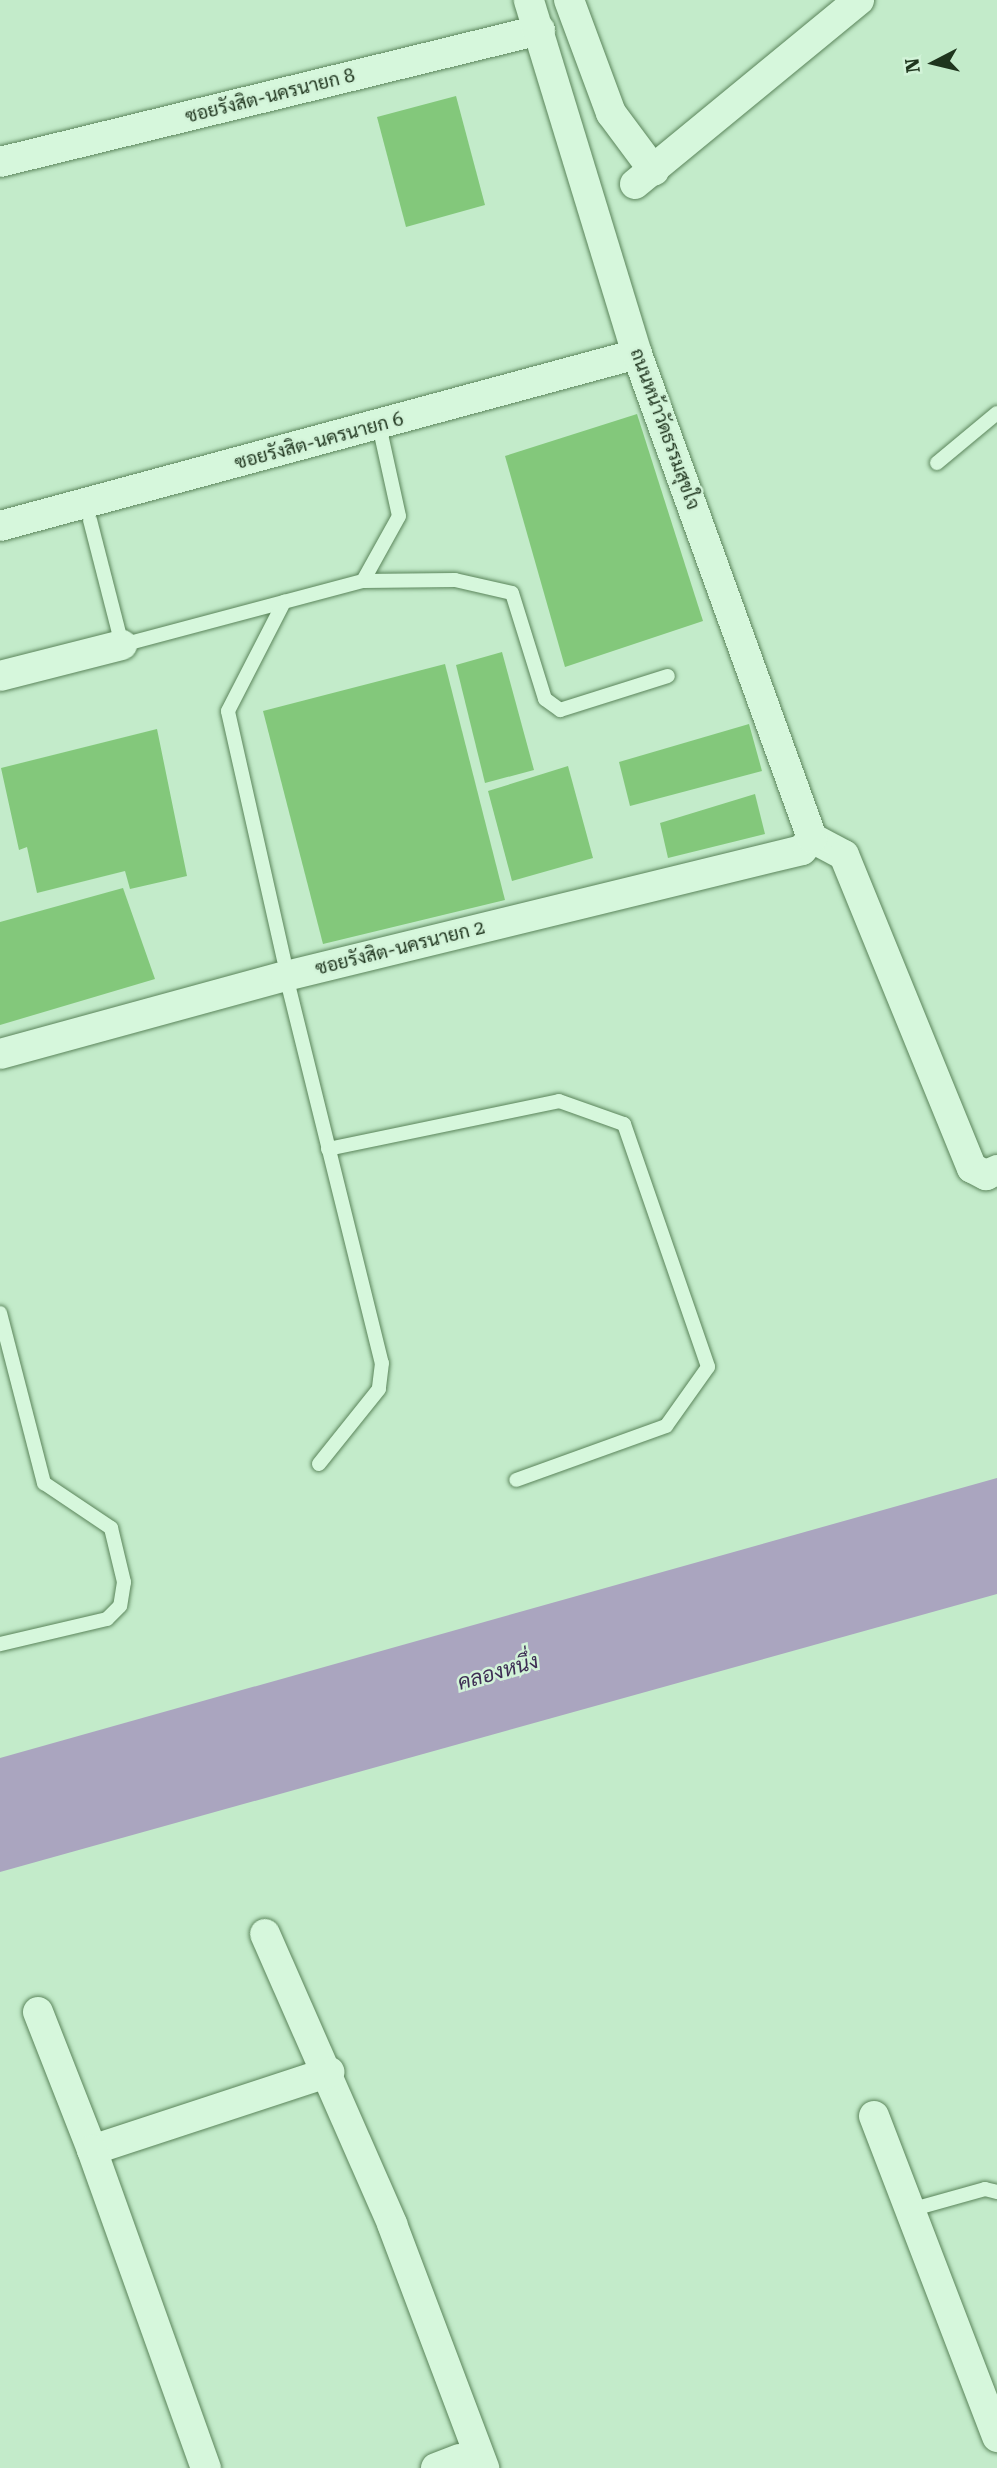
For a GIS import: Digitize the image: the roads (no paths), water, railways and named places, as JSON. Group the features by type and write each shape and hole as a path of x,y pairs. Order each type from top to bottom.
{"street":[{"name":"ถนนหน้าวัดธรรมสุขใจ","path":"529,0 637,354 807,844"},
{"path":"569,0 611,113 645,178 859,0"},
{"name":"ซอยรังสิต-นครนายก 8","path":"0,162 540,30"},
{"name":"ซอยรังสิต-นครนายก 6","path":"0,526 637,354"},
{"path":"0,677 122,645"},
{"path":"807,844 844,855 972,1168 986,1175 997,1170"},
{"name":"ซอยรังสิต-นครนายก 2","path":"0,1054 285,968 807,844"},
{"path":"265,1934 329,2072 459,2465"},
{"path":"38,2012 92,2150 206,2468"},
{"path":"92,2150 329,2072"},
{"path":"874,2116 997,2437"}],"lane":[{"path":"937,463 997,412"},
{"path":"363,581 399,516 379,425"},
{"path":"90,520 122,645 363,581 455,580 512,593 545,699 560,710 668,676"},
{"path":"284,602 228,712 285,968 382,1363 379,1389 319,1464"},
{"path":"328,1149 559,1101 624,1124 708,1367 666,1426 516,1480"},
{"path":"0,1313 44,1483 110,1528 124,1582 120,1606 107,1619 0,1644"},
{"path":"910,2210 985,2189 997,2192"}],"water":[{"name":"คลองหนึ่ง","path":"997,1478 997,1594 0,1872 0,1758"}]}
